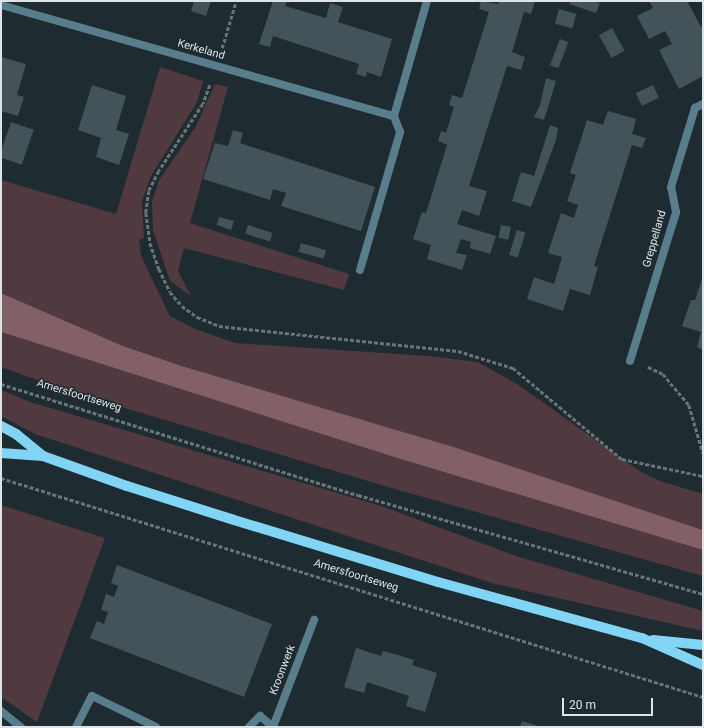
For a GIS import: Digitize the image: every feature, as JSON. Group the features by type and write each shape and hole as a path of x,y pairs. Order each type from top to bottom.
{"main road":[{"name":"Amersfoortseweg","path":"1,426 16,434 44,456"},
{"name":"Amersfoortseweg","path":"1,453 44,456 127,486 249,525 438,582 642,638 703,665"},
{"name":"Amersfoortseweg","path":"642,638 703,645"}],"street":[{"path":"360,270 400,132 394,116 427,1"},
{"name":"Kerkeland","path":"1,6 394,116"},
{"name":"Greppelland","path":"630,361 676,212 671,187 695,108 703,104"},
{"name":"Kroonwerk","path":"249,727 260,716 273,727 314,620"},
{"path":"76,727 92,696 156,727"},
{"path":"1,711 21,727"}],"path":[{"path":"236,1 203,104 159,171 149,191 147,206 150,243 170,292 182,306 197,317 219,326 458,351 512,368 622,459 703,476"},
{"path":"630,361 663,374 678,389 694,415 703,453"},
{"name":"Amersfoortseweg","path":"1,384 358,495 703,594"},
{"name":"Amersfoortseweg","path":"1,478 703,697"}],"shaded area":[{"path":"160,67 203,81 197,102 151,176 142,201 144,238 139,240 141,256 170,316 195,329 235,343 428,356 478,362 517,384 641,472 660,481 703,494 703,530 457,448 182,366 123,346 1,293 1,180 116,214"},
{"path":"215,84 228,87 190,223 349,274 344,290 184,248 178,271 191,296 170,281 153,230 152,201 159,180 195,128"},
{"path":"1,293 123,346 182,366 457,448 703,530 703,550 394,457 1,332"},
{"path":"1,332 394,457 703,550 703,576 388,487 65,390 1,367"},
{"path":"1,390 30,402 381,506 519,557 703,611 703,631 492,583 35,434 1,416"},
{"path":"1,505 105,538 37,722 1,697"}],"building":[{"path":"194,1 211,1 206,16 191,11"},
{"path":"273,1 287,1 285,6 326,18 330,3 343,7 338,22 392,39 381,77 367,72 366,77 356,74 359,64 273,36 270,47 259,44"},
{"path":"481,1 498,4 499,1 535,1 531,14 524,12 512,52 525,57 521,70 507,66 469,186 487,191 479,216 462,210 457,224 496,236 490,254 470,248 471,242 461,239 456,253 467,255 462,270 427,259 431,245 413,239 422,212 426,213 447,145 438,141 441,131 446,133 454,107 449,105 452,95 462,98 489,12 479,9"},
{"path":"570,1 593,1 600,3 596,13 569,4"},
{"path":"649,1 687,1 701,27 703,26 703,76 679,89 659,50 672,44 665,31 649,39 637,16 653,8"},
{"path":"559,9 576,14 572,28 555,23"},
{"path":"612,28 625,51 611,58 599,35"},
{"path":"560,39 568,42 558,68 550,65"},
{"path":"1,57 26,64 17,95 24,97 18,116 1,111"},
{"path":"546,78 556,81 544,120 534,117 540,105"},
{"path":"92,85 126,96 116,130 129,134 119,165 96,157 101,138 78,130"},
{"path":"653,85 659,98 642,106 636,93"},
{"path":"608,111 636,119 632,134 646,138 642,148 632,145 594,266 598,267 590,295 570,289 563,311 527,299 534,277 554,284 562,257 548,253 561,213 574,218 578,205 567,201 576,175 570,173 587,120 603,125"},
{"path":"11,122 34,130 22,165 1,158 1,151"},
{"path":"550,125 558,128 556,140 531,207 512,201 521,172 534,176"},
{"path":"233,130 243,133 240,143 375,187 361,231 281,206 286,193 273,189 270,200 203,179 215,143 228,146"},
{"path":"219,217 234,221 231,230 217,225"},
{"path":"248,225 273,233 270,242 245,234"},
{"path":"501,225 511,227 508,240 499,238"},
{"path":"517,230 526,233 518,258 509,255"},
{"path":"301,243 326,250 324,259 299,252"},
{"path":"703,276 703,350 697,347 701,332 682,326 691,300 695,300"},
{"path":"117,565 272,624 244,697 90,638 97,621 104,624 108,612 101,610 106,594 114,597 118,586 111,583"},
{"path":"356,648 381,656 383,651 398,655 414,660 412,665 437,673 425,712 406,706 409,696 367,682 364,693 344,687"},
{"path":"522,721 541,727 520,727"}]}
